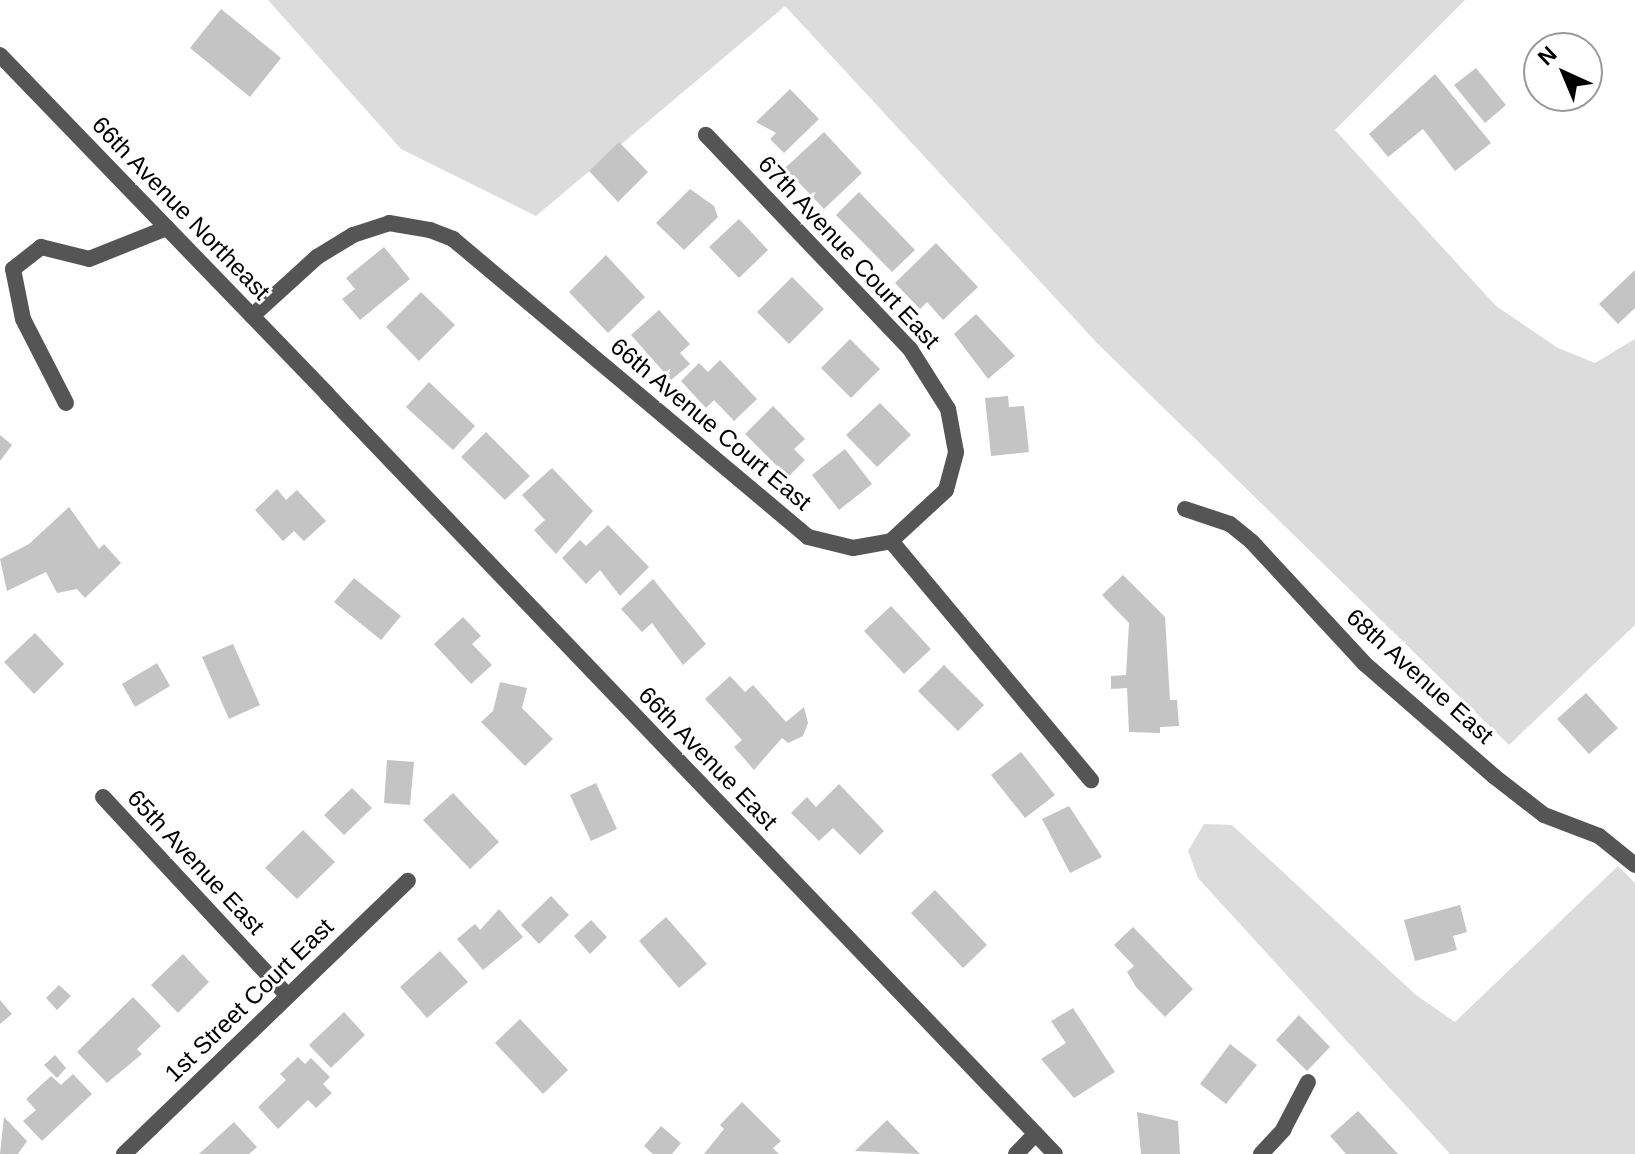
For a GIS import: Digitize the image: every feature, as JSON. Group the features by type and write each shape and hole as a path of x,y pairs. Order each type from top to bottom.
{"street":[{"name":"66th Avenue Northeast","path":"0,55 327,394"},
{"name":"67th Avenue Court East","path":"706,135 910,349 948,409 956,452 946,490 891,541"},
{"name":"66th Avenue Court East","path":"252,316 317,257 372,227 409,225 453,239 808,537 853,548 891,541"},
{"path":"66,403 23,319 13,269 41,247 89,259 167,228"},
{"name":"66th Avenue East","path":"327,394 1055,1154"},
{"name":"68th Avenue East","path":"1185,509 1230,524 1252,542 1365,664 1495,777 1544,815 1599,836 1635,865"},
{"path":"891,541 1091,780"},
{"name":"65th Avenue East","path":"103,797 287,995"},
{"name":"1st Street Court East","path":"124,1154 408,881"},
{"path":"1261,1154 1283,1130 1308,1082"},
{"path":"1016,1154 1035,1134"}],"shaded area":[{"path":"268,0 1465,0 1335,130 1496,306 1558,348 1595,363 1635,339 1635,625 1509,745 1097,343 785,6 536,216 401,149"},
{"path":"1204,824 1232,825 1416,995 1455,1022 1618,866 1635,883 1635,1154 1450,1154 1198,878 1188,851"}],"building":[{"path":"221,9 281,58 250,97 190,48"},
{"path":"1476,68 1506,105 1485,123 1454,85"},
{"path":"1435,74 1491,143 1455,171 1423,129 1388,157 1369,134"},
{"path":"790,89 819,119 784,153 770,139 776,133 756,122"},
{"path":"824,132 862,173 824,209 785,168"},
{"path":"619,142 648,172 618,202 589,171"},
{"path":"690,189 714,206 718,217 684,250 656,223"},
{"path":"859,192 915,250 892,272 836,215"},
{"path":"739,219 768,250 739,278 709,247"},
{"path":"936,243 978,287 943,320 927,302 920,309 895,283"},
{"path":"384,247 410,279 360,320 342,299 355,289 346,278"},
{"path":"606,255 645,297 608,333 569,292"},
{"path":"1635,270 1635,308 1618,324 1599,304"},
{"path":"792,277 824,309 789,344 757,312"},
{"path":"421,292 455,325 419,361 386,327"},
{"path":"659,310 690,344 680,353 690,364 671,380 631,335"},
{"path":"976,314 1015,356 988,379 954,334"},
{"path":"850,339 880,369 851,398 821,368"},
{"path":"720,360 757,399 734,421 714,400 706,408 681,381 699,363 708,372"},
{"path":"429,382 475,426 453,450 406,407"},
{"path":"1008,396 1009,407 1024,406 1029,452 991,456 985,398"},
{"path":"880,403 911,435 877,467 846,435"},
{"path":"773,406 805,439 794,449 805,460 788,477 745,434"},
{"path":"486,432 530,476 505,500 461,457"},
{"path":"0,435 12,445 0,461"},
{"path":"845,449 872,484 839,510 812,475"},
{"path":"552,468 593,511 556,554 534,530 545,520 522,495"},
{"path":"277,489 286,500 297,490 326,521 304,541 294,531 283,541 255,510"},
{"path":"69,507 99,549 104,544 121,563 85,598 77,589 57,593 46,572 7,591 0,559 29,544"},
{"path":"608,525 649,567 620,596 600,570 586,584 562,558 580,540 586,546"},
{"path":"1123,575 1165,617 1170,700 1177,700 1179,726 1160,727 1160,733 1129,732 1127,688 1111,689 1111,676 1126,675 1129,623 1102,595"},
{"path":"354,578 401,616 381,640 334,602"},
{"path":"653,579 706,644 683,665 652,623 642,632 621,609"},
{"path":"891,606 931,649 904,674 864,631"},
{"path":"463,617 481,636 472,644 492,665 471,684 434,644"},
{"path":"35,633 64,664 34,694 4,662"},
{"path":"233,644 260,705 229,719 202,657"},
{"path":"157,663 170,686 135,707 122,684"},
{"path":"944,665 984,705 958,731 918,691"},
{"path":"730,676 745,692 753,685 786,722 804,707 808,723 803,736 788,743 782,738 754,770 734,747 742,740 705,699"},
{"path":"500,682 527,688 522,708 553,739 525,766 481,722 493,711"},
{"path":"1586,693 1618,728 1589,754 1557,719"},
{"path":"1021,752 1055,795 1025,818 991,775"},
{"path":"387,760 414,762 410,805 384,803"},
{"path":"596,783 617,829 591,841 570,795"},
{"path":"839,784 884,831 860,855 833,828 819,841 791,813 807,797 816,807"},
{"path":"352,788 372,808 344,835 324,815"},
{"path":"453,793 499,842 470,869 423,820"},
{"path":"1069,806 1102,857 1070,873 1042,819"},
{"path":"303,830 335,862 297,899 265,868"},
{"path":"935,890 987,945 963,968 911,913"},
{"path":"551,896 569,915 539,944 521,925"},
{"path":"1460,905 1467,932 1453,936 1457,950 1415,961 1404,920"},
{"path":"499,909 523,937 483,970 457,939 475,924 480,930"},
{"path":"666,917 707,964 679,988 639,941"},
{"path":"591,920 607,937 590,954 574,936"},
{"path":"1133,927 1193,989 1165,1017 1136,987 1127,972 1134,966 1114,945"},
{"path":"440,951 468,982 427,1018 400,987"},
{"path":"183,954 209,982 178,1013 151,985"},
{"path":"59,985 71,996 57,1010 46,998"},
{"path":"133,997 161,1026 137,1049 142,1054 107,1083 77,1052"},
{"path":"0,1000 12,1014 0,1024"},
{"path":"1073,1008 1115,1072 1074,1098 1041,1059 1066,1043 1051,1021"},
{"path":"344,1012 365,1035 331,1068 309,1045"},
{"path":"1299,1015 1330,1047 1307,1071 1276,1040"},
{"path":"520,1019 568,1070 543,1094 495,1043"},
{"path":"1230,1044 1257,1065 1226,1104 1200,1084"},
{"path":"55,1055 66,1068 57,1078 44,1065"},
{"path":"298,1057 305,1064 311,1058 330,1077 323,1084 332,1093 316,1108 308,1100 278,1129 258,1107 286,1080 280,1074"},
{"path":"73,1074 92,1094 42,1141 23,1121 36,1110 26,1099 51,1076 61,1085"},
{"path":"742,1102 781,1141 773,1148 779,1154 704,1154 724,1129 720,1125"},
{"path":"1358,1111 1398,1154 1346,1154 1330,1136"},
{"path":"1137,1112 1178,1121 1180,1154 1141,1154"},
{"path":"4,1117 27,1141 18,1154 0,1154"},
{"path":"887,1120 920,1154 855,1151"},
{"path":"234,1122 257,1147 249,1154 199,1154"},
{"path":"661,1126 681,1143 672,1154 653,1154 644,1146"}]}
